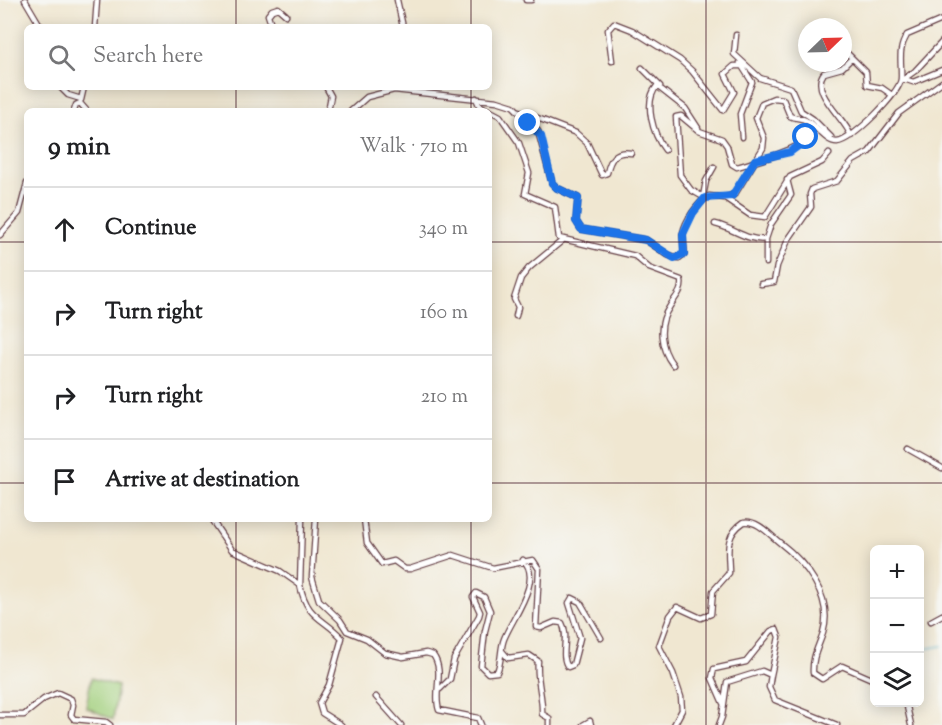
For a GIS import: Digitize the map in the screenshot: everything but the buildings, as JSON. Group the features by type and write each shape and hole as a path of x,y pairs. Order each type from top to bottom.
{"street":[{"path":"25,0 39,24"},
{"path":"95,24 97,0"},
{"path":"397,0 402,24"},
{"path":"271,24 268,15 272,10 278,8 286,15"},
{"path":"903,80 899,62 905,38 912,32 942,20"},
{"path":"612,61 608,30 614,23 632,30 680,60 692,71 723,110 734,92 725,72 741,66"},
{"path":"736,35 734,54 764,80 791,88 801,111 821,126 834,142"},
{"path":"834,142 851,136 878,112 903,80 915,71 942,42"},
{"path":"738,58 752,82 740,114 742,137"},
{"path":"852,58 866,72 867,85 882,88 892,95"},
{"path":"642,68 670,98 685,108 699,131"},
{"path":"903,80 913,82 942,70"},
{"path":"828,72 824,73 821,79 824,94 851,136"},
{"path":"760,284 774,282 777,266 788,240 809,211 812,189 837,181 853,161 869,152 898,113 942,82"},
{"path":"660,86 652,93 650,106 658,139 665,150"},
{"path":"63,90 80,101 85,108"},
{"path":"75,108 80,101 83,90"},
{"path":"328,90 331,96 329,108"},
{"path":"354,108 360,101 384,91 476,98 513,106 521,113 576,133 587,142 602,175 607,173 610,160 615,155 623,151 631,153"},
{"path":"476,98 479,105 485,108"},
{"path":"805,132 806,140 790,152 755,160 734,166 722,139 699,131 681,116 676,117 680,176 691,190 704,198 725,198 735,194 755,160 765,144 756,123 757,111 762,103 774,99 783,99 790,116 808,121 834,142"},
{"path":"513,106 541,136 552,183 557,188 578,198 576,221 586,231 646,240 668,255 679,258 684,254 683,234 704,198 706,181 714,167"},
{"path":"492,112 501,116 514,136 529,173 525,194 555,207 556,231 562,240 636,256 650,268 680,279 682,287 668,308 661,341 673,365"},
{"path":"725,198 750,215 765,217 793,174 822,162 830,154"},
{"path":"766,263 766,239 771,224 790,198 788,180"},
{"path":"0,235 19,213 24,194"},
{"path":"715,224 732,229 753,240 766,239"},
{"path":"516,316 518,307 514,299 522,278 531,266 562,240"},
{"path":"908,449 942,468"},
{"path":"213,522 232,549 280,571 300,585"},
{"path":"302,522 300,585 303,597 317,619 334,630 343,641 328,688 319,703 322,713 341,725"},
{"path":"316,522 312,577 319,600 340,620 346,631 367,639 385,653 403,657 426,652 433,655 437,662 440,689 439,710 478,718 481,725"},
{"path":"364,522 367,543 382,564 394,561 405,569 410,569 453,555 493,568 523,560 533,560 539,569 536,627 541,628 559,621 564,626 567,640 566,666 573,665 580,642 569,603 572,598 580,602 601,638"},
{"path":"674,725 682,710 681,697 673,673 660,652 659,641 670,616 677,607 701,618 711,614 712,591 729,573 726,550 736,529 744,522 753,523 795,555 816,585 823,605 824,631 812,660 813,673 822,679 842,666 870,678"},
{"path":"440,689 450,680 454,659 480,612 473,597 476,593 484,597 490,611 481,663 484,671 497,672 505,637 519,614 531,576 528,565 523,560"},
{"path":"931,621 942,615"},
{"path":"724,706 712,678 714,669 746,662 771,631 776,629 779,637 769,687 775,700 837,725"},
{"path":"502,651 508,658 530,655 538,661 537,681 543,696 542,714 549,718 549,725"},
{"path":"718,725 724,706 725,686 728,681 762,671 771,675"},
{"path":"0,715 24,715 44,699 58,693 71,699 73,705 71,715 74,720 105,722 110,725"},
{"path":"376,697 400,725"},
{"path":"907,707 911,725"},
{"path":"583,725 590,721 591,725"}],"green space":[{"path":"91,678 118,686 113,720 86,707"}],"waterway":[{"path":"924,649 942,646"}],"route":[{"path":"528,123 541,136 552,183 557,188 576,195 578,198 576,221 581,229 646,240 674,258 679,258 684,254 683,234 693,213 705,198 732,196 755,160 777,153 790,152 806,140 806,137"}]}
